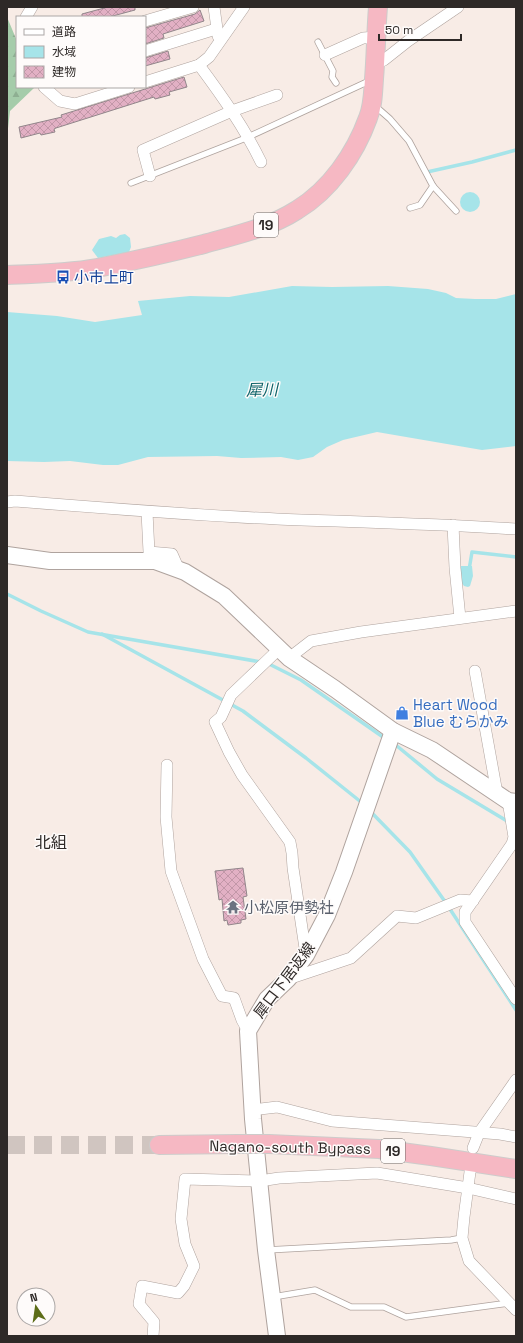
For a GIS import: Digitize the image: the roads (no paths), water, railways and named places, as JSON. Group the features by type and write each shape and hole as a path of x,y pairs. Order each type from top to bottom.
{"highway":[{"name":"19","path":"7,275 96,268 180,250 251,231 275,222 298,210 314,198 331,181 359,140 369,117 372,104 376,63 378,7"},
{"name":"Nagano-south Bypass","path":"159,1146 269,1144 379,1149 516,1169"}],"main road":[{"path":"7,555 50,561 155,561 185,572 224,596 284,653 393,731 432,750 465,773 507,799"},
{"name":"犀口下居返線","path":"277,1336 266,1250 252,1110 248,1031 267,999 288,979 306,955 327,915 344,872 393,731"}],"street":[{"path":"27,16 32,7"},
{"path":"146,22 193,7"},
{"path":"214,7 219,42"},
{"path":"146,82 199,65 209,57 244,7"},
{"path":"376,63 384,60 408,41 458,7"},
{"path":"146,51 216,29"},
{"path":"325,55 363,38 377,37"},
{"path":"199,65 249,136 261,162"},
{"path":"45,88 60,101 75,104 126,88"},
{"path":"150,176 143,150 232,111 277,95"},
{"path":"7,502 15,501 147,512 277,519 453,525 516,529"},
{"path":"147,512 149,552 172,554 179,570"},
{"path":"453,525 455,568 460,618"},
{"path":"306,955 290,842 242,775 215,722 221,717 231,695 284,653 311,641 361,632 516,611"},
{"path":"475,671 515,837 512,844 465,912 466,922 516,999"},
{"path":"167,765 166,817 171,871 203,960 222,996 234,998 242,1020 248,1031"},
{"path":"288,979 351,958 397,916 416,918 460,900 473,901"},
{"path":"474,1148 479,1133 516,1080"},
{"path":"252,1110 277,1107 332,1121 500,1134 516,1137"},
{"path":"470,1172 462,1238 469,1261 512,1306"},
{"path":"154,1336 154,1322 139,1304 142,1286 178,1293 184,1286 194,1266 185,1244 181,1219 185,1179 260,1181 279,1178 377,1173 468,1188 516,1199"}],"lane":[{"path":"318,42 333,71 332,77 336,84"},
{"path":"132,183 249,136 367,82"},
{"path":"372,104 390,119 408,141 433,186 456,211"},
{"path":"410,208 420,205 433,186"},
{"path":"266,1250 451,1240 462,1238"},
{"path":"273,1297 315,1290 351,1307 384,1307 406,1317 512,1306"}],"water":[{"path":"470,192 477,195 480,202 477,209 470,212 463,209 460,202 463,195"},
{"path":"125,234 130,238 131,247 129,252 98,258 92,250 99,239 111,236 116,238"},
{"name":"犀川","path":"292,286 388,286 428,289 446,293 456,298 475,299 496,299 516,294 516,446 482,450 377,432 343,440 327,447 313,457 298,460 281,457 148,457 118,465 103,465 70,461 7,461 7,312 57,316 95,322 142,315 138,301 190,296 229,297"},
{"path":"461,566 472,566 473,576 470,586 468,587 464,586 461,582"}],"waterway":[{"path":"427,172 516,150"},
{"path":"469,570 472,552 516,557"},
{"path":"7,594 88,632 261,662"},
{"path":"102,634 243,711 306,758 361,802"},
{"path":"269,664 301,680 383,737"},
{"path":"397,746 437,779 507,821"},
{"path":"371,812 410,852 446,903 516,1010"}],"tunnel":[{"path":"7,1145 159,1145"}],"place":[{"name":"小市上町","path":"63,277"},
{"name":"Heart Wood Blue むらかみ","path":"402,713"},
{"name":"小松原伊勢社","path":"233,907"}],"district":[{"name":"北組","path":"51,842"}]}
